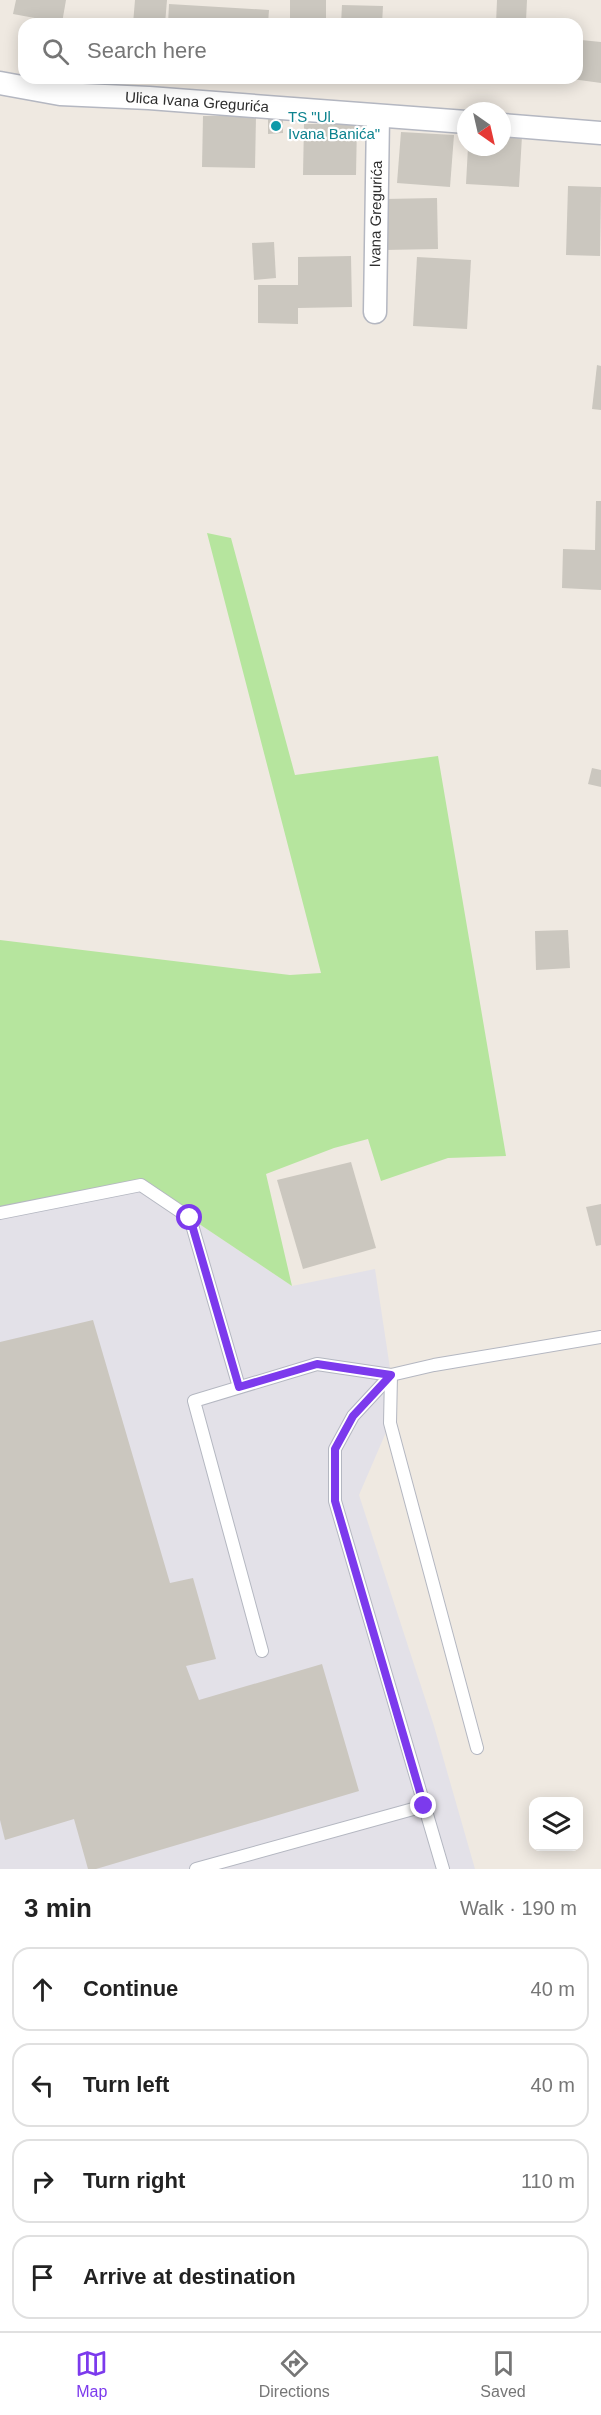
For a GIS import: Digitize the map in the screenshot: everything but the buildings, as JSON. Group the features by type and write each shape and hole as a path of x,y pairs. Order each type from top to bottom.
{"street":[{"name":"Ulica Ivana Gregurića","path":"0,83 60,94 457,121"},
{"name":"Ivana Gregurića","path":"375,312 378,116"},
{"path":"511,126 601,132"}],"lane":[{"path":"0,1213 141,1185 190,1218 239,1387"},
{"path":"262,1651 194,1401 317,1364 391,1375 434,1365 601,1337"},
{"path":"391,1375 390,1424 477,1748"},
{"path":"391,1375 353,1416 335,1449 335,1501 443,1869"},
{"path":"196,1869 424,1806"}],"shaded area":[{"path":"141,1185 292,1286 375,1269 391,1375 390,1423 359,1495 434,1726 475,1869 0,1869 0,1213"}],"green space":[{"path":"207,533 231,538 295,775 438,756 506,1156 448,1158 381,1181 368,1139 334,1148 266,1174 292,1286 141,1185 0,1213 0,940 290,975 321,973"}],"place":[{"name":"TS \"Ul. Ivana Banića\"","path":"276,126"}],"route":[{"path":"190,1218 239,1387 317,1364 391,1375 353,1416 335,1449 335,1501 424,1806"}]}
